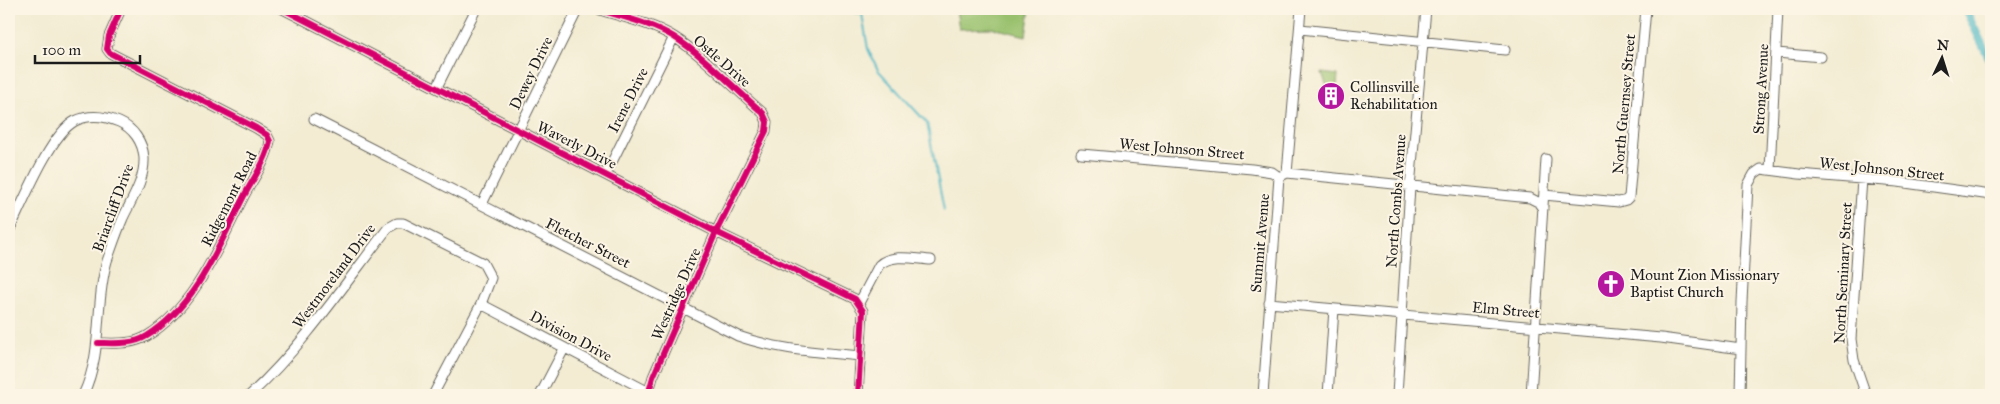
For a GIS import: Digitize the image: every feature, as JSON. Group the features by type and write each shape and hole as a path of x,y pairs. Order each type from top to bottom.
{"street":[{"name":"Ridgemont Road","path":"98,343 129,342 143,338 159,327 182,305 209,264 263,162 270,143 267,135 256,128 110,53 107,49 108,43 121,9"},
{"name":"Waverly Drive","path":"283,9 716,232 856,299 859,303"},
{"path":"437,87 476,9"},
{"name":"Dewey Drive","path":"482,204 578,9"},
{"name":"Ostle Drive","path":"597,9 649,26 674,37 694,52 762,113 767,122"},
{"name":"Summit Avenue","path":"1264,395 1269,302 1301,9"},
{"name":"North Combs Avenue","path":"1397,395 1410,187 1426,9"},
{"name":"North Guernsey Street","path":"1544,195 1619,202 1626,200 1630,193 1646,9"},
{"name":"Strong Avenue","path":"1770,170 1778,9"},
{"path":"1300,29 1505,50"},
{"name":"Irene Drive","path":"606,174 674,37"},
{"path":"1777,53 1821,57"},
{"name":"Briarcliff Drive","path":"9,231 50,150 66,127 81,118 102,117 122,124 134,133 143,152 143,170 137,190 116,236 107,262 102,288 98,343 93,369 83,395"},
{"name":"Fletcher Street","path":"314,119 738,336 761,344 785,348 860,356"},
{"name":"Westridge Drive","path":"648,394 653,377 716,232 763,136 767,122"},
{"name":"West Johnson Street","path":"1081,154 1252,169 1283,175 1530,198 1538,202 1543,209"},
{"path":"1531,395 1546,160"},
{"path":"1740,395 1748,185 1754,174 1759,170 1770,170"},
{"name":"West Johnson Street","path":"1770,170 1905,183 1991,195"},
{"name":"North Seminary Street","path":"1862,180 1851,339 1854,360 1866,395"},
{"name":"Westmoreland Drive","path":"250,395 297,348 382,236 393,225 403,222 483,263 491,278 480,304 433,395"},
{"path":"858,395 863,311 859,303 879,265 883,261 892,258 931,260"},
{"name":"Elm Street","path":"1269,302 1661,338 1741,349"},
{"name":"Division Drive","path":"480,304 648,394"},
{"path":"1328,395 1334,309"},
{"path":"540,395 564,349"}],"green space":[{"path":"956,9 1030,9 1026,36 993,28 959,29"},
{"path":"1322,73 1338,75 1337,86 1330,95"}],"waterway":[{"path":"838,9 862,14 868,49 878,70 927,123 944,210"},
{"path":"1965,9 1991,62"}],"cycle path":[{"path":"98,343 123,343 141,339 164,323 179,308 193,291 215,254 263,162 270,141 267,135 256,128 110,53 107,49 109,36 121,9"},
{"path":"283,9 716,232 855,299 863,311 858,395"},
{"path":"597,9 646,24 674,37 708,63 763,113 767,122 766,131 716,232 653,377 648,395"}],"place":[{"name":"Collinsville Rehabilitation","path":"1331,96"},
{"name":"Mount Zion Missionary Baptist Church","path":"1611,284"}]}
